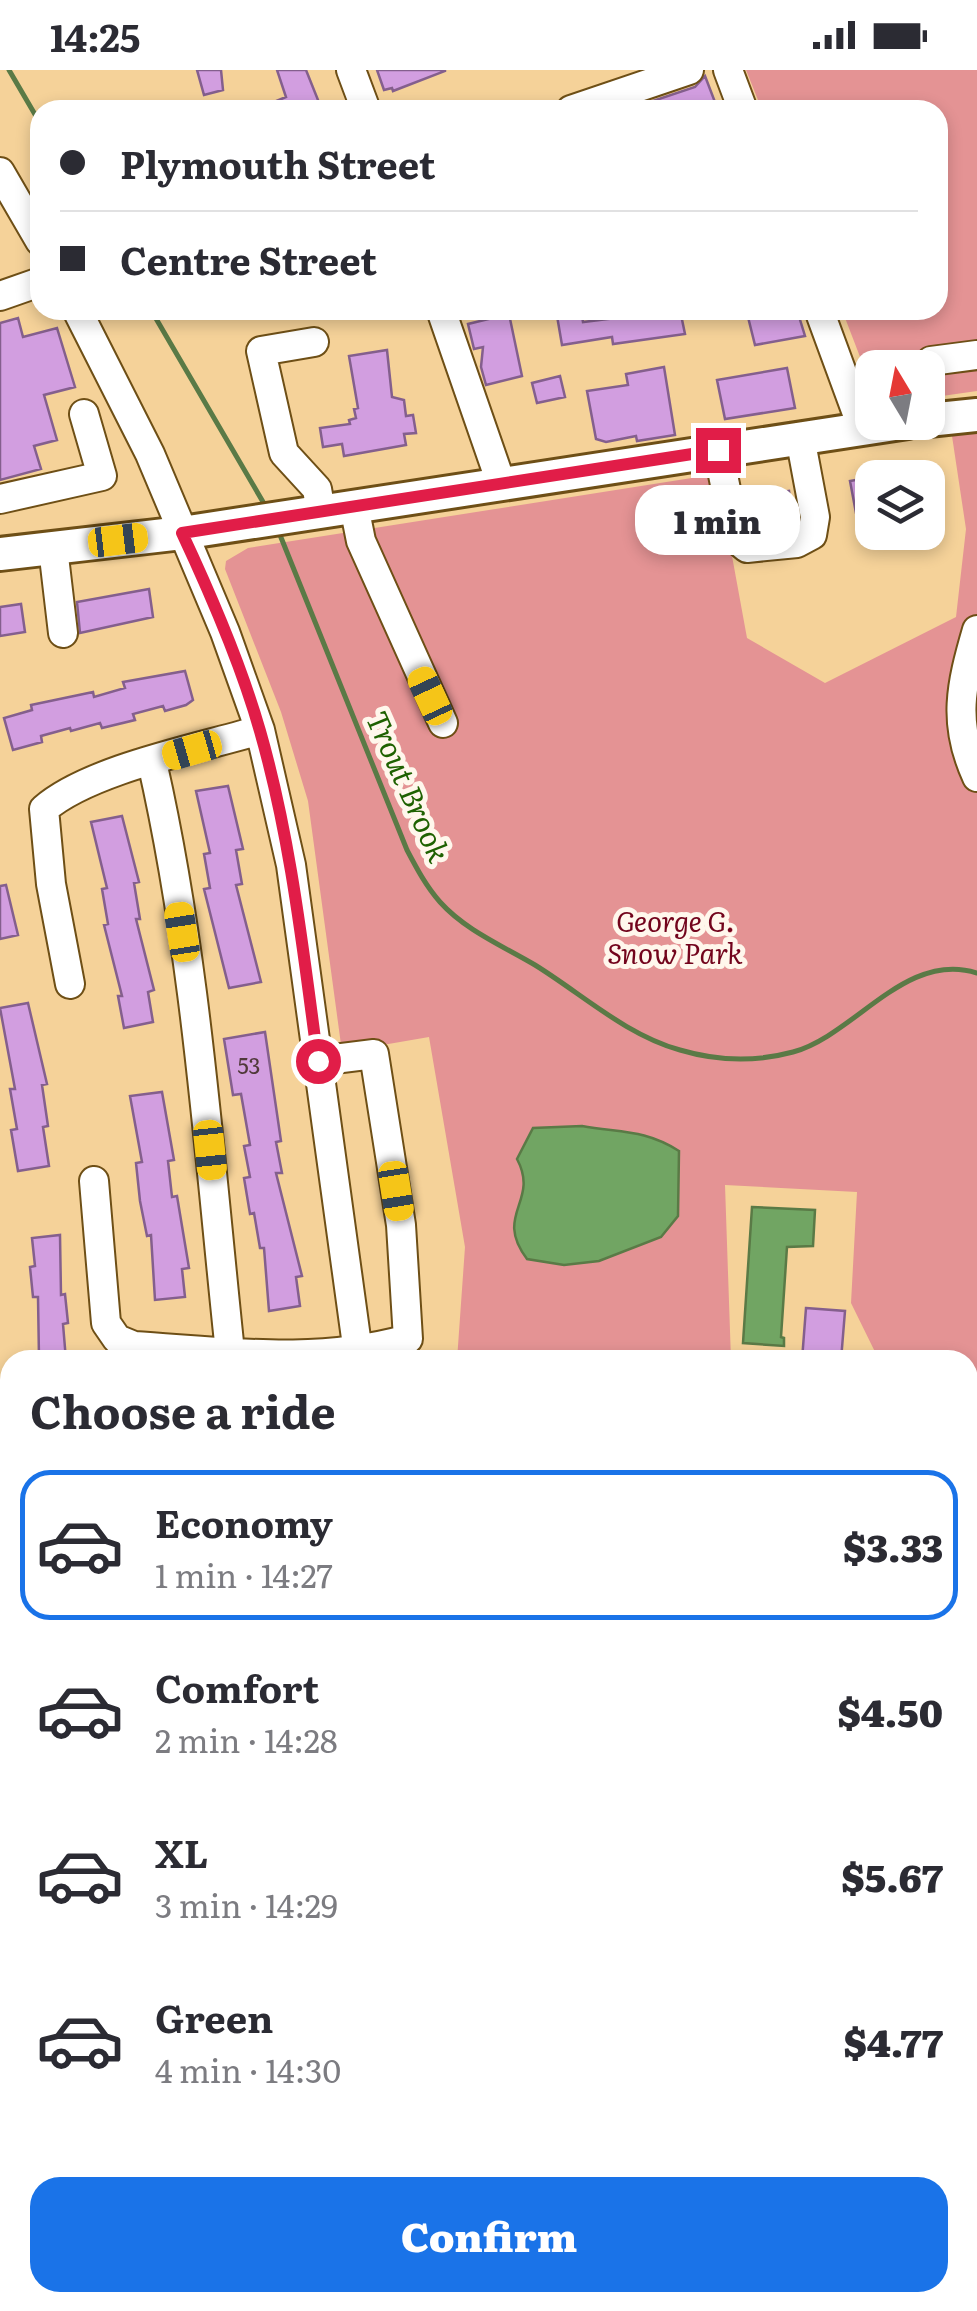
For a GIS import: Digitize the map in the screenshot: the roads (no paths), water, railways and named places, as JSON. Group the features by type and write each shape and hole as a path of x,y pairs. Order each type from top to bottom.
{"main road":[{"path":"945,418 977,415"},
{"path":"0,554 182,533 855,429"}],"street":[{"path":"351,70 362,100"},
{"path":"600,100 689,70"},
{"path":"728,70 739,100"},
{"path":"3,183 30,225"},
{"path":"0,296 30,286"},
{"path":"82,320 150,454 225,632 260,730 291,864 358,1350"},
{"path":"444,320 501,483"},
{"path":"822,320 855,409"},
{"path":"289,517 318,490 284,452 261,350 314,342"},
{"path":"945,361 976,362"},
{"path":"0,500 102,476 84,414"},
{"path":"718,450 736,538 741,544 747,548 797,542 812,535 815,517 800,437"},
{"path":"354,506 361,541 443,724"},
{"path":"52,548 63,632"},
{"path":"977,630 960,701 963,747 977,777"},
{"path":"70,984 51,884 44,809 58,797 92,781 260,730"},
{"path":"152,762 164,813 201,1069 230,1350"},
{"path":"318,1061 374,1054 402,1225 408,1339 376,1350"},
{"path":"94,1181 106,1323 117,1339 134,1346 198,1350"}],"waterway":[{"name":"Trout Brook","path":"9,70 30,106"},
{"name":"Trout Brook","path":"157,320 266,507"},
{"name":"Trout Brook","path":"278,530 407,850 422,877 450,912 605,1013 680,1050 751,1059 793,1052 816,1043 904,983 927,973 951,969 977,973"}],"park label":[{"name":"George G. Snow Park","path":"675,936"}]}
